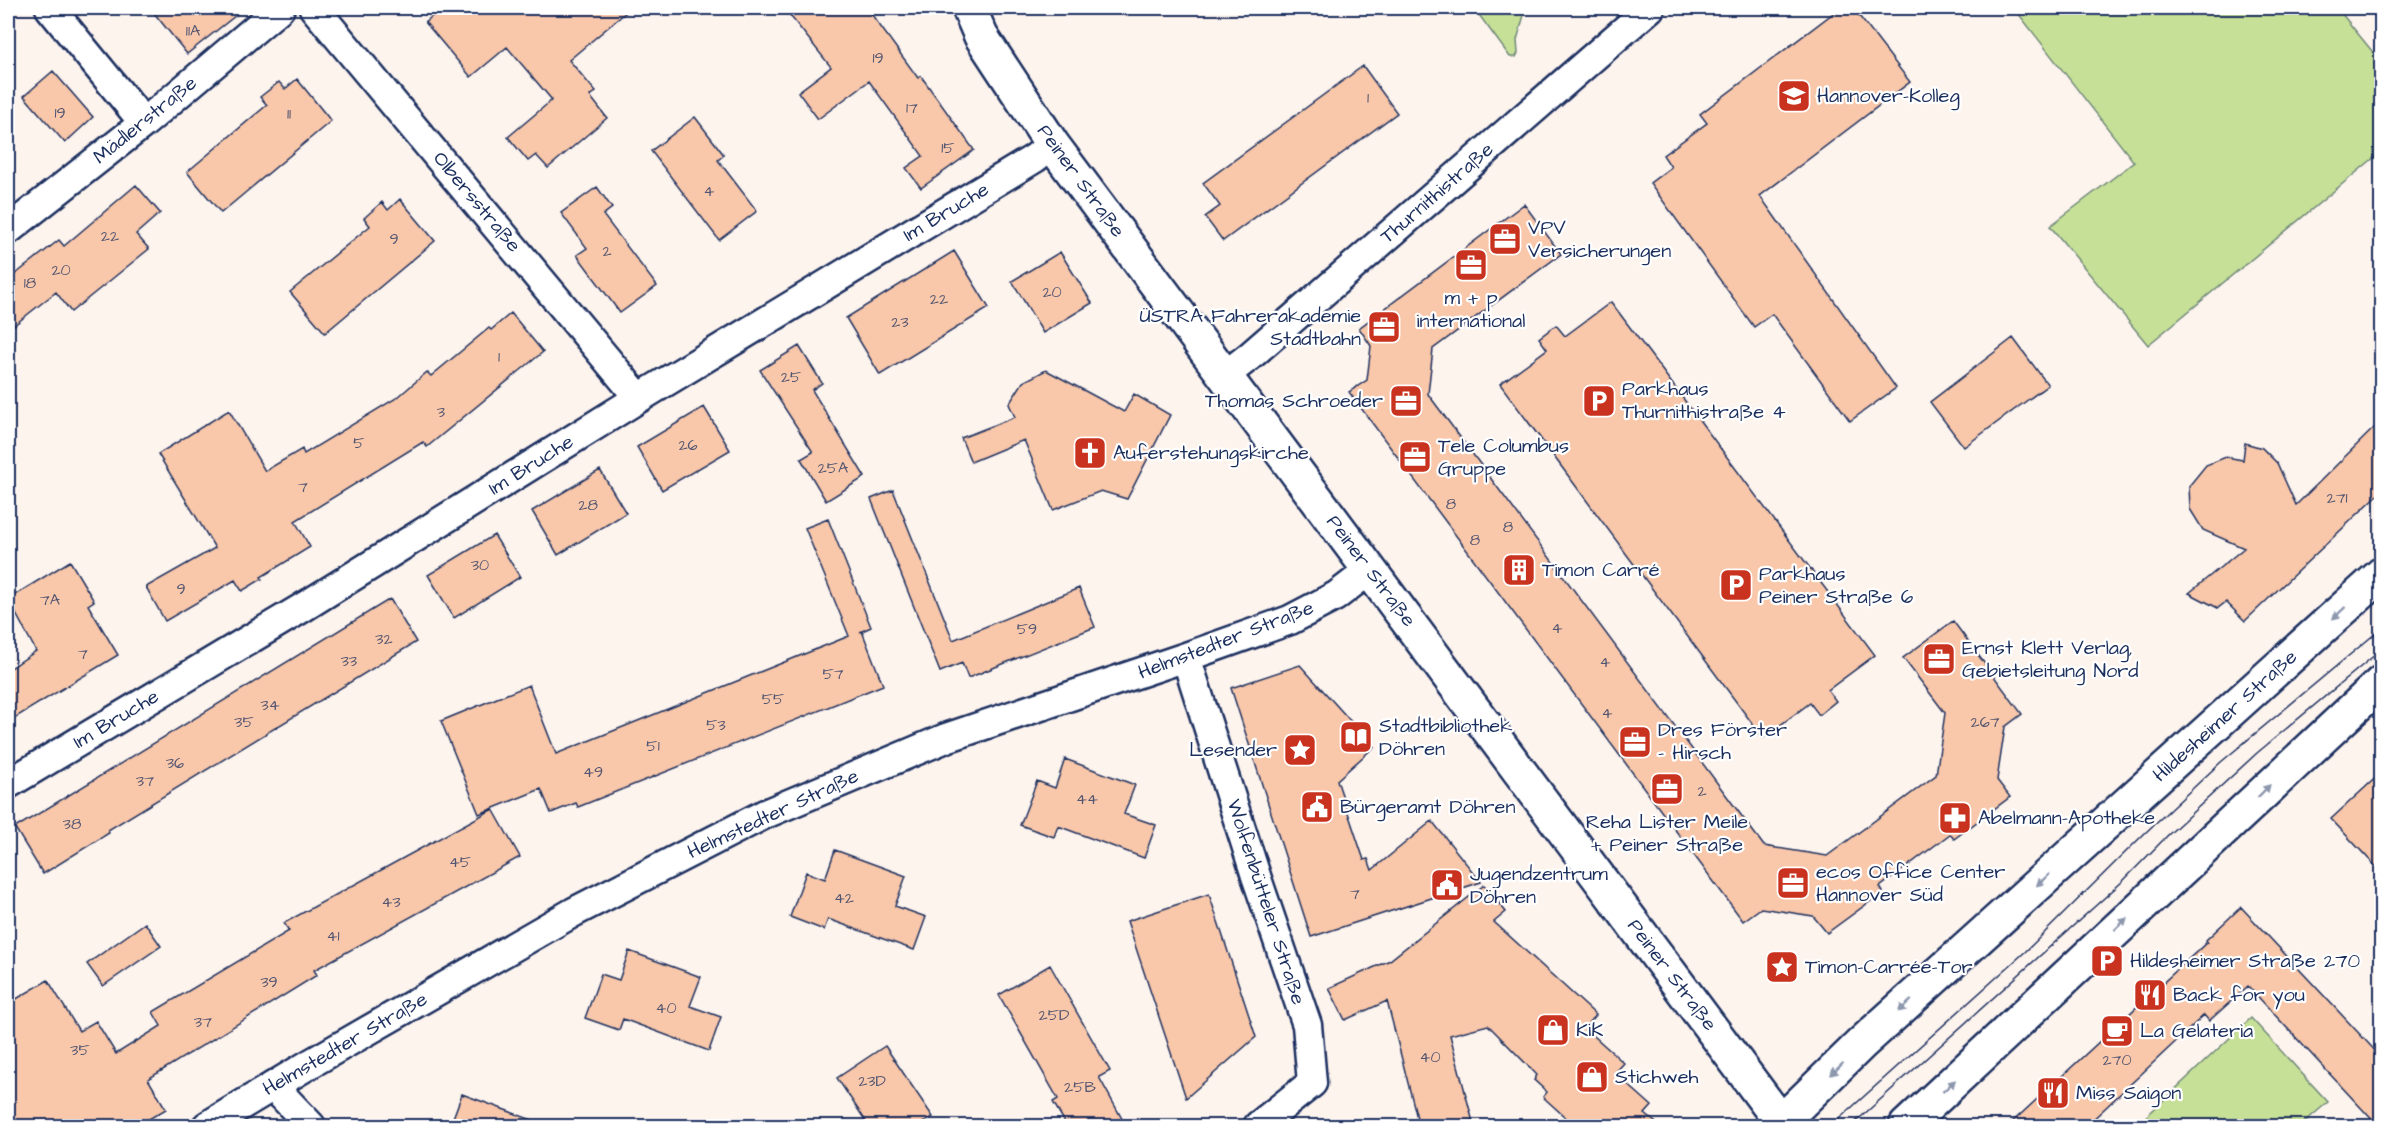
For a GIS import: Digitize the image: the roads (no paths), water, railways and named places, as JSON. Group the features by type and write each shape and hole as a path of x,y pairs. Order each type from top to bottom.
{"main road":[{"name":"Peiner Straße","path":"969,8 981,36 1052,144 1781,1125"},
{"name":"Hildesheimer Straße","path":"1781,1125 1862,1044 2382,574"},
{"path":"1906,1126 2382,681"}],"street":[{"path":"50,8 144,123"},
{"name":"Mädlerstraße","path":"8,230 144,123 280,8"},
{"name":"Olbersstraße","path":"314,8 639,398"},
{"name":"Thurnithistraße","path":"1224,376 1250,356 1650,8"},
{"name":"Im Bruche","path":"8,784 302,608 639,398 1035,158 1052,144"},
{"name":"Helmstedter Straße","path":"207,1126 574,912 765,814 946,738 1290,620 1336,596 1370,570"},
{"name":"Wolfenbütteler Straße","path":"1186,657 1257,879 1307,1025 1312,1083 1258,1126"},
{"path":"273,1086 311,1126"}],"tram line":[{"path":"1831,1126 2026,951 2145,833 2221,762 2382,628"},
{"path":"1851,1126 2123,881 2168,835 2257,753 2382,649"}],"place":[{"name":"Hannover-Kolleg","path":"1794,96"},
{"name":"VPV Versicherungen","path":"1505,239"},
{"name":"m + p international","path":"1471,265"},
{"name":"ÜSTRA Fahrerakademie Stadtbahn","path":"1384,327"},
{"name":"Thomas Schroeder","path":"1406,401"},
{"name":"Parkhaus Thurnithistraße 4","path":"1599,401"},
{"name":"Auferstehungskirche","path":"1090,453"},
{"name":"Tele Columbus Gruppe","path":"1415,457"},
{"name":"Timon Carré","path":"1519,570"},
{"name":"Parkhaus Peiner Straße 6","path":"1736,585"},
{"name":"Ernst Klett Verlag, Gebietsleitung Nord","path":"1939,659"},
{"name":"Stadtbibliothek Döhren","path":"1356,737"},
{"name":"Dres Förster - Hirsch","path":"1635,742"},
{"name":"Lesender","path":"1300,750"},
{"name":"Reha Lister Meile + Peiner Straße","path":"1667,789"},
{"name":"Bürgeramt Döhren","path":"1317,807"},
{"name":"Abelmann-Apotheke","path":"1955,818"},
{"name":"ecos Office Center Hannover Süd","path":"1793,883"},
{"name":"Jugendzentrum Döhren","path":"1447,885"},
{"name":"Hildesheimer Straße 270","path":"2107,961"},
{"name":"Timon-Carrée-Tor","path":"1782,967"},
{"name":"Back for you","path":"2150,995"},
{"name":"KiK","path":"1553,1030"},
{"name":"La Gelaterìa","path":"2117,1031"},
{"name":"Stichweh","path":"1592,1077"},
{"name":"Miss Saigon","path":"2053,1093"}]}
